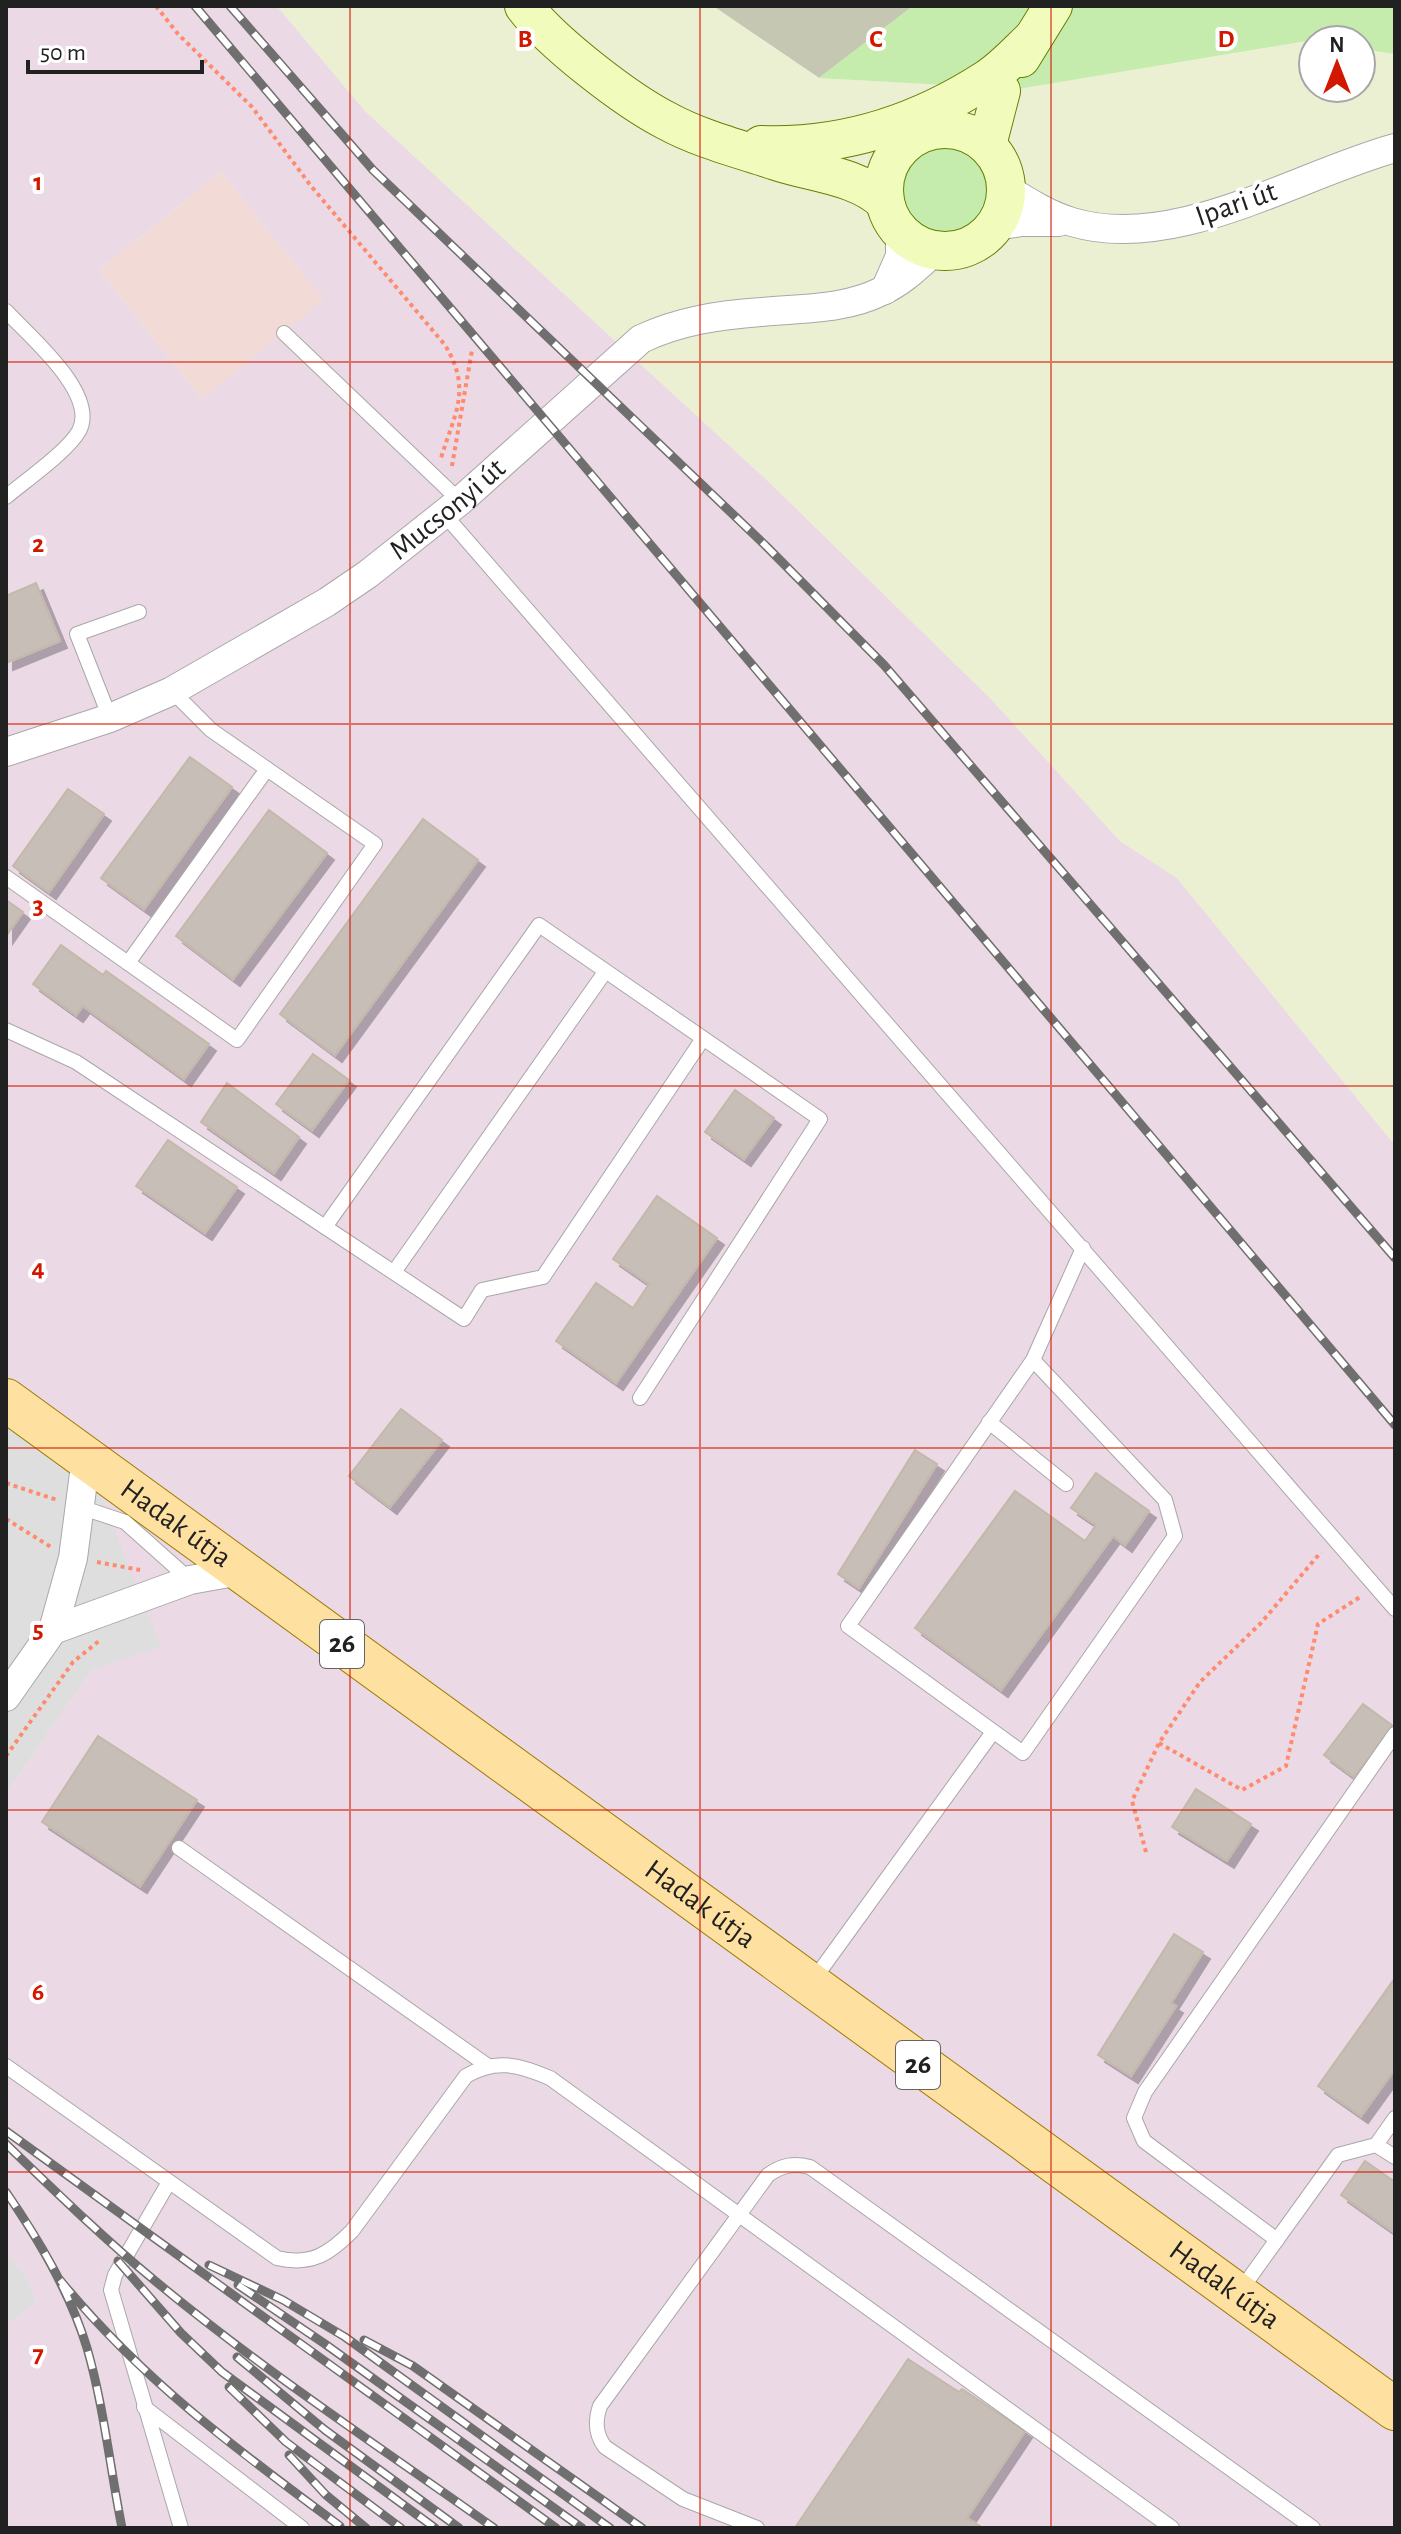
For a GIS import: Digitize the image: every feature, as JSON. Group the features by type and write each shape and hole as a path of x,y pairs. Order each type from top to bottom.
{"main road":[{"path":"524,6 575,57 666,121 872,192 892,217 919,246 936,250 964,248 981,240 995,226 1004,208 1007,189 999,161 975,138 946,129 922,133 902,146 892,158 884,179 892,217"},
{"path":"975,138 1053,6"},
{"path":"719,141 799,144 853,137 883,129 924,112 987,79 1033,38"},
{"path":"828,175 862,173 892,158"},
{"name":"Hadak útja","path":"6,1400 1395,2409"}],"street":[{"name":"Ipari út","path":"995,226 1022,222 1072,222 1126,229 1192,222 1359,158 1395,148"},
{"name":"Ipari út","path":"1007,189 1040,209 1072,222"},
{"path":"884,291 900,256 892,217"},
{"name":"Mucsonyi út","path":"6,752 110,718 172,691 327,602 368,574 641,339 703,318 845,305 884,291 902,280 936,250"},
{"path":"6,1697 53,1630 73,1558 86,1458"},
{"path":"53,1630 190,1580 240,1571"}],"lane":[{"path":"6,311 70,381 83,406 80,430 71,442 6,497"},
{"path":"284,333 435,477 450,502 1083,1248 1395,1609"},
{"path":"110,718 77,634 139,612"},
{"path":"6,877 237,1040 375,844 211,730 172,691"},
{"path":"128,963 267,769"},
{"path":"325,1227 539,925 820,1119 640,1398"},
{"path":"394,1272 605,972"},
{"path":"6,1030 76,1062 464,1319 482,1290 543,1277 702,1040"},
{"path":"1033,1360 1165,1500 1175,1536 1023,1753 848,1626 1033,1360 1083,1248"},
{"path":"989,1422 1066,1484"},
{"path":"80,1507 125,1522 190,1580"},
{"path":"810,1986 993,1732"},
{"path":"1277,2240 1144,2141 1134,2118 1145,2092 1395,1734"},
{"path":"179,1848 488,2066"},
{"path":"6,2066 277,2258 293,2262 332,2251 352,2231 466,2076 480,2067 503,2063 525,2067 550,2078 1172,2528"},
{"path":"1237,2295 1338,2155 1376,2145 1395,2118"},
{"path":"1376,2145 1395,2157"},
{"path":"757,2528 668,2491 605,2447 596,2424 600,2406 768,2175 792,2164 810,2167 1313,2528"},
{"path":"169,2182 115,2275 111,2290 181,2528"},
{"path":"144,2407 302,2528"}],"path":[{"path":"156,6 178,34 252,107 311,186 445,345 455,363 461,387 435,477"},
{"path":"450,502 472,350"},
{"path":"6,1483 80,1507"},
{"path":"1146,1852 1132,1801 1159,1743 1200,1682 1261,1623 1333,1538"},
{"path":"1159,1743 1242,1790 1286,1766 1318,1624 1376,1587"},
{"path":"6,1756 73,1662 105,1636"}],"shaded area":[{"path":"6,6 277,6 365,111 771,484 992,700 1120,841 1177,878 1395,1145 1395,2528 6,2528 6,2326 36,2302 27,2278 6,2253 6,1794 91,1671 161,1646 86,1458 6,1402","holes":["221,172 324,300 202,399 99,270"]},
{"path":"277,6 713,6 819,78 1018,89 1297,43 1297,104 1377,104 1377,51 1395,54 1395,1145 1177,878 1120,841 992,700 771,484 365,111"},
{"path":"713,6 913,6 819,78"},
{"path":"221,172 325,301 202,399 99,270"},
{"path":"6,1402 86,1458 162,1646 91,1671 6,1794"},
{"path":"6,2253 27,2278 36,2302 6,2326"}],"green space":[{"path":"913,6 1395,6 1395,54 1377,51 1377,24 1297,24 1297,43 1018,89 819,78"},
{"path":"945,132 967,137 986,149 998,168 1003,190 998,212 986,231 967,243 945,248 923,243 904,231 892,212 887,190 892,168 904,149 923,137"}],"building":[{"path":"36,583 60,641 6,663 6,596"},
{"path":"190,757 232,787 144,909 101,878"},
{"path":"68,789 104,814 49,892 13,866"},
{"path":"269,810 327,853 233,979 176,936"},
{"path":"423,819 478,860 335,1055 280,1014"},
{"path":"6,900 23,912 6,936"},
{"path":"61,945 103,975 106,971 209,1044 184,1079 83,1006 76,1015 33,984"},
{"path":"313,1054 349,1080 312,1130 276,1104"},
{"path":"227,1083 299,1137 274,1173 201,1122"},
{"path":"735,1090 774,1118 744,1159 705,1132"},
{"path":"168,1140 237,1187 205,1233 136,1186"},
{"path":"657,1196 717,1238 616,1383 556,1341 596,1283 633,1308 649,1284 613,1259"},
{"path":"401,1409 442,1440 390,1507 349,1476"},
{"path":"915,1450 937,1464 859,1588 838,1574"},
{"path":"1096,1473 1149,1511 1125,1545 1113,1536 1001,1690 915,1628 1015,1491 1085,1541 1096,1525 1071,1508"},
{"path":"1363,1704 1393,1726 1354,1777 1324,1755"},
{"path":"98,1736 197,1800 140,1886 42,1822"},
{"path":"1196,1789 1251,1824 1227,1861 1172,1827"},
{"path":"1174,1934 1203,1952 1171,2003 1176,2006 1131,2076 1098,2055"},
{"path":"1395,1978 1395,2069 1361,2116 1318,2086"},
{"path":"1365,2161 1395,2182 1395,2233 1341,2195"},
{"path":"908,2359 959,2392 962,2389 1025,2431 967,2518 983,2528 795,2528"}],"railway":[{"path":"195,6 1395,1425"},
{"path":"230,6 373,170 766,546 884,665 1395,1258"},
{"path":"6,2131 556,2528"},
{"path":"6,2144 116,2247 195,2313 494,2528"},
{"path":"6,2192 52,2267 80,2327 98,2393 122,2528"},
{"path":"118,2261 181,2333 222,2372 435,2528"},
{"path":"209,2265 283,2300 345,2337 610,2528"},
{"path":"60,2280 124,2350 192,2412 340,2526"},
{"path":"238,2285 582,2528"},
{"path":"364,2340 413,2366 642,2528"},
{"path":"237,2357 325,2430 459,2528"},
{"path":"229,2387 286,2442 401,2528"},
{"path":"289,2455 326,2495 366,2528"}]}
